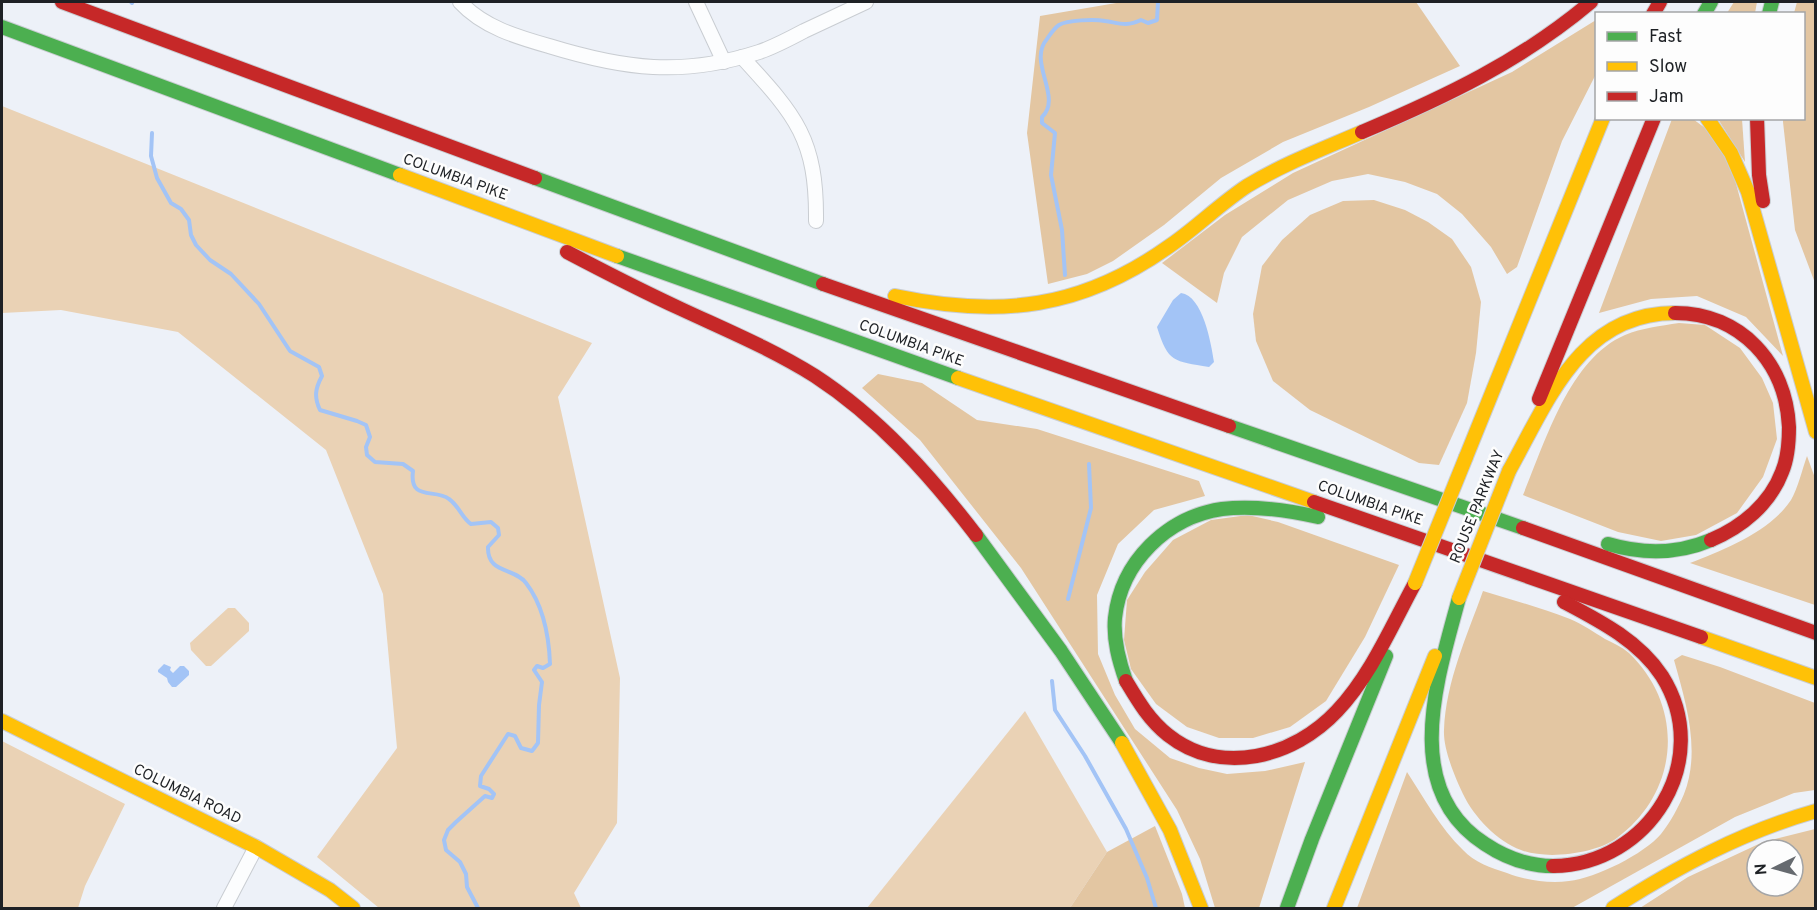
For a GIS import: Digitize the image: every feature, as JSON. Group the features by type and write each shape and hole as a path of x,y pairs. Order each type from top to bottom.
{"main road":[{"name":"COLUMBIA PIKE","path":"62,2 76,5 772,266 1515,525 1815,633"},
{"path":"772,266 940,306 963,308 1020,306 1051,302 1077,294 1099,286 1142,264 1186,234 1228,200 1267,175 1310,154 1431,103 1506,65 1562,27 1592,2"},
{"name":"COLUMBIA PIKE","path":"2,27 471,202 922,366 1498,565 1815,678"},
{"name":"ROUSE PARKWAY","path":"1287,909 1312,838 1602,120"},
{"name":"ROUSE PARKWAY","path":"1334,909 1509,471 1653,120"},
{"path":"1709,120 1724,138 1738,164 1748,192 1815,432"},
{"path":"1757,120 1759,175 1779,302"},
{"path":"471,202 627,283 787,360 832,388 893,439 924,470 996,560 1138,767 1158,803 1187,867 1201,909"},
{"path":"1509,471 1571,364 1604,333 1638,317 1654,313 1690,313 1711,318 1732,327 1763,354 1774,369 1786,400 1790,420 1790,441 1780,478 1758,510 1727,534 1687,549 1639,551 1515,525"},
{"path":"1415,583 1370,665 1348,696 1323,725 1310,736 1279,751 1227,758 1188,747 1156,726 1144,714 1121,674 1114,642 1114,622 1124,585 1131,569 1143,553 1172,527 1188,519 1222,509 1264,508 1305,514 1450,549"},
{"path":"1459,598 1438,681 1431,733 1436,779 1451,812 1483,845 1503,856 1526,864 1566,867 1609,855 1628,844 1648,827 1662,810 1680,764 1679,718 1666,683 1639,649 1612,630 1498,565"},
{"name":"COLUMBIA ROAD","path":"2,721 256,847 320,884 353,909"},
{"path":"1613,909 1682,866 1713,850 1770,824 1815,812"}],"street":[{"path":"460,2 469,11 497,28 593,60 627,66 673,68 707,66 742,57 770,47 866,2"},
{"path":"696,2 724,62"},
{"path":"742,57 780,98 798,123 812,164 816,221"},
{"path":"224,909 256,847"}],"shaded area":[{"path":"1122,2 1416,2 1460,66 1283,142 1221,178 1164,225 1113,261 1087,274 1048,284 1027,133 1040,16"},
{"path":"1734,2 1757,2 1755,12 1728,12"},
{"path":"1797,2 1815,2 1815,283 1795,230 1783,122 1783,120 1805,120 1805,12 1794,12"},
{"path":"1595,21 1595,76 1562,141 1517,267 1507,274 1491,247 1462,214 1437,194 1405,182 1368,174 1332,181 1288,200 1242,237 1224,273 1217,303 1162,263 1225,215 1293,173 1512,72"},
{"path":"2,106 592,343 558,397 620,678 617,823 574,893 581,908 379,908 317,857 397,748 383,594 326,450 178,332 61,310 2,313"},
{"path":"1672,120 1694,120 1705,128 1729,158 1783,356 1746,317 1697,296 1651,299 1599,313"},
{"path":"1719,120 1742,120 1745,162"},
{"path":"1374,200 1405,210 1428,222 1452,239 1471,267 1481,302 1476,353 1467,403 1439,465 1419,463 1310,410 1273,381 1256,341 1253,314 1262,266 1282,240 1310,215 1343,201"},
{"path":"1679,323 1705,325 1740,348 1762,378 1773,403 1777,439 1763,477 1737,513 1696,535 1661,541 1618,532 1523,495 1561,404 1589,363 1605,347 1625,335"},
{"path":"878,374 922,383 977,420 1037,429 1199,481 1205,496 1154,510 1118,544 1097,595 1098,654 1115,695 1135,729 1170,758 1227,774 1265,771 1305,762 1259,908 1215,908 1200,859 1177,810 1021,568 920,440 862,388"},
{"path":"1807,456 1815,478 1815,605 1690,563 1745,539 1771,522 1791,500"},
{"path":"1248,515 1278,522 1399,565 1365,637 1326,701 1290,727 1253,738 1219,738 1187,727 1156,704 1131,669 1124,640 1127,600 1145,572 1173,540 1211,520"},
{"path":"1483,591 1570,619 1620,647 1629,653 1647,675 1660,698 1666,723 1668,748 1663,773 1653,797 1638,819 1608,844 1557,855 1543,855 1521,850 1503,841 1487,827 1473,811 1463,794 1447,754 1444,730 1453,676"},
{"path":"228,608 235,608 249,623 249,631 211,666 206,666 191,650 190,643"},
{"path":"1682,655 1815,703 1815,790 1794,793 1735,817 1572,908 1357,908 1407,772 1440,823 1467,854 1489,867 1521,878 1553,882 1580,879 1619,864 1653,842 1674,814 1689,778 1690,727 1674,660"},
{"path":"1025,711 1107,852 1070,908 867,908"},
{"path":"2,741 125,804 85,886 78,908 2,908"},
{"path":"1155,826 1182,894 1185,908 1070,908 1107,852"},
{"path":"1815,829 1815,908 1640,908 1688,877 1745,850 1745,898 1805,898 1805,838 1779,838"}],"water":[{"path":"1181,293 1189,296 1195,302 1205,322 1214,362 1209,367 1174,358 1169,354 1161,339 1157,327 1173,300"},
{"path":"164,664 171,667 170,670 173,673 180,666 184,666 189,671 189,675 176,687 172,687 167,678 158,672"}],"waterway":[{"path":"1065,275 1062,230 1051,175 1055,133 1042,123 1049,100 1042,69 1042,48 1055,28 1068,22 1095,20 1127,24 1141,20 1148,23 1157,20 1158,2"},
{"path":"152,133 151,156 157,178 171,203 181,209 189,220 191,235 196,245 210,260 231,274 259,304 290,351 319,367 322,376 316,397 320,410 366,425 370,437 366,447 367,455 375,462 403,464 413,471 413,481 419,491 449,499 471,524 491,522 498,528 499,535 488,547 492,562 521,578 537,601 546,632 550,664 543,668 537,666 534,670 542,682 538,743 532,751 521,748 515,736 508,734 481,776 480,786 489,789 494,794 492,798 485,796 448,830 444,840 446,850 460,862 466,874 467,887 478,908"},
{"path":"1068,599 1091,508 1089,464"},
{"path":"1052,681 1055,710 1085,756 1126,829 1147,878 1156,908"}],"traffic: fast":[{"path":"1705,12 1711,2"},
{"path":"1770,12 1772,2"},
{"path":"2,27 400,175"},
{"path":"535,178 823,284"},
{"path":"617,256 958,378"},
{"path":"1229,426 1523,528"},
{"path":"1126,681 1115,634 1119,598 1137,561 1166,532 1202,514 1222,509 1271,509 1318,517"},
{"path":"976,535 1061,651 1122,743"},
{"path":"1608,544 1634,550 1660,551 1686,548 1711,540"},
{"path":"1459,598 1435,696 1432,730 1433,763 1442,793 1458,821 1485,844 1518,860 1535,865 1553,866"},
{"path":"1287,908 1312,839 1386,656"}],"traffic: slow":[{"path":"1466,457 1602,120"},
{"path":"1708,120 1731,153 1748,192 1816,432"},
{"path":"895,296 933,303 1005,306 1039,303 1072,295 1105,283 1138,266 1171,245 1237,193 1261,178 1362,132"},
{"path":"400,175 617,256"},
{"path":"1509,471 1554,390 1571,366 1591,345 1614,328 1642,317 1675,313"},
{"path":"958,378 1314,502"},
{"path":"1415,583 1466,457"},
{"path":"1459,598 1509,471"},
{"path":"1701,637 1816,678"},
{"path":"1334,908 1435,656"},
{"path":"2,721 256,847 330,890 353,908"},
{"path":"1122,743 1170,830 1201,908"},
{"path":"1613,908 1661,878 1736,840 1816,811"}],"traffic: jam":[{"path":"62,2 535,178"},
{"path":"1362,132 1452,91 1510,60 1591,2"},
{"path":"1654,12 1660,2"},
{"path":"1539,399 1653,120"},
{"path":"1757,120 1759,175 1763,201"},
{"path":"567,252 766,348 815,376 860,410 902,448 976,535"},
{"path":"823,284 1229,426"},
{"path":"1675,313 1699,315 1739,332 1756,346 1769,363 1779,382 1786,404 1789,427 1788,450 1777,484 1754,513 1711,540"},
{"path":"1314,502 1701,637"},
{"path":"1523,528 1816,633"},
{"path":"1126,681 1155,723 1168,735 1189,748 1211,755 1233,758 1256,756 1279,750 1320,727 1349,697 1380,650 1415,583"},
{"path":"1553,866 1587,861 1618,848 1644,828 1663,802 1676,773 1681,741 1676,708 1662,676 1653,664 1618,633 1564,602"}]}
